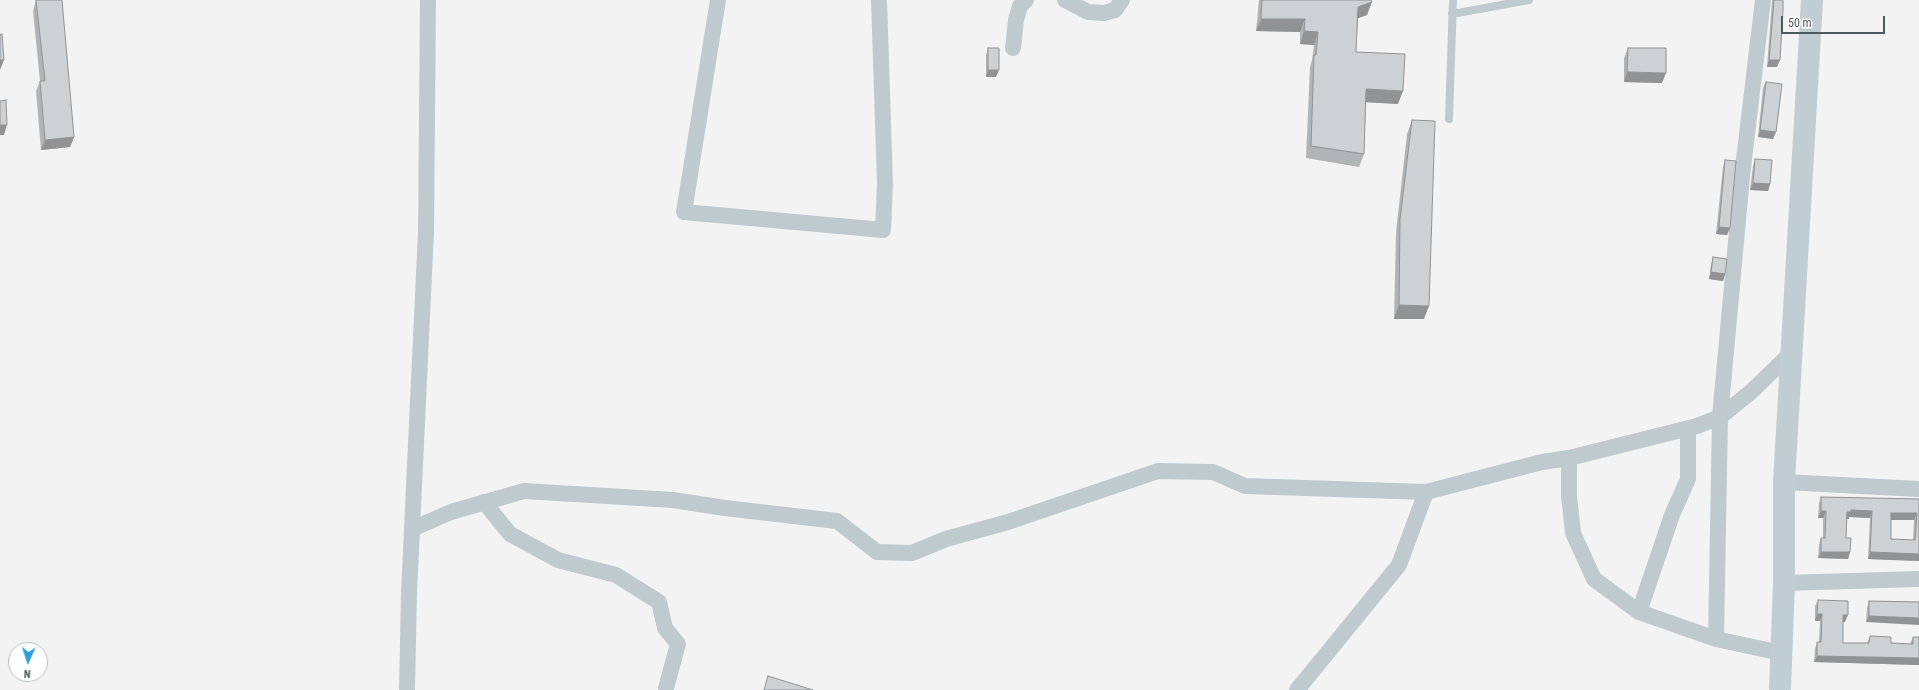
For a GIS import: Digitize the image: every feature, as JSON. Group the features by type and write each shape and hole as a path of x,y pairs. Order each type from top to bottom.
{"street":[{"path":"407,690 412,529 426,232 428,0"},
{"path":"718,0 684,212 884,230 885,184 879,0"},
{"path":"1013,48 1016,20 1020,6 1026,0"},
{"path":"1065,0 1088,12 1104,13 1115,10 1122,0"},
{"path":"1716,639 1720,417 1742,176 1763,0"},
{"path":"1790,690 1780,690 1784,583 1784,482 1812,0"},
{"path":"412,529 451,512 524,491 673,500 725,508 837,521 877,552 912,553 946,539 1008,522 1158,471 1214,472 1244,486 1426,492 1542,462 1569,458 1688,429 1720,417 1752,391 1791,353"},
{"path":"1639,612 1672,515 1688,479 1688,429"},
{"path":"1569,458 1569,496 1573,533 1594,579 1639,612 1716,639 1781,653"},
{"path":"1784,482 1919,489"},
{"path":"1297,690 1399,565 1426,492"},
{"path":"484,502 510,534 558,560 616,575 659,602 665,628 678,644 666,688"},
{"path":"1784,583 1919,578"}],"lane":[{"path":"1449,119 1453,0"},
{"path":"1452,14 1529,0"}],"building":[{"path":"36,0 62,0 74,137 45,140 40,81 45,81"},
{"path":"1262,0 1371,0 1372,2 1358,7 1356,52 1405,54 1403,91 1366,89 1364,154 1311,146 1314,55 1316,55 1318,32 1304,31 1305,19 1261,19"},
{"path":"1774,0 1783,0 1780,60 1769,60"},
{"path":"2,34 4,60 0,60 0,35"},
{"path":"988,48 999,48 999,70 988,70"},
{"path":"1628,48 1666,48 1666,73 1627,72"},
{"path":"1766,82 1782,84 1776,132 1760,130"},
{"path":"6,100 7,125 0,125 0,101"},
{"path":"1412,120 1435,121 1429,306 1399,305 1400,219"},
{"path":"1755,159 1772,160 1770,184 1753,183"},
{"path":"1725,160 1736,161 1730,228 1719,227"},
{"path":"1713,257 1727,259 1725,274 1711,272"},
{"path":"1821,497 1919,499 1919,554 1870,552 1872,511 1851,510 1851,512 1847,512 1846,538 1851,538 1850,552 1821,552 1821,538 1825,538 1826,511 1821,511","holes":["1891,513 1917,513 1915,540 1891,539"]},
{"path":"1818,600 1848,601 1848,615 1843,615 1843,643 1869,643 1870,636 1891,637 1891,643 1913,644 1913,637 1919,637 1919,658 1817,656 1817,642 1821,642 1822,614 1817,614"},
{"path":"1869,601 1919,602 1919,618 1869,616"},
{"path":"768,676 813,690 764,690"}]}
